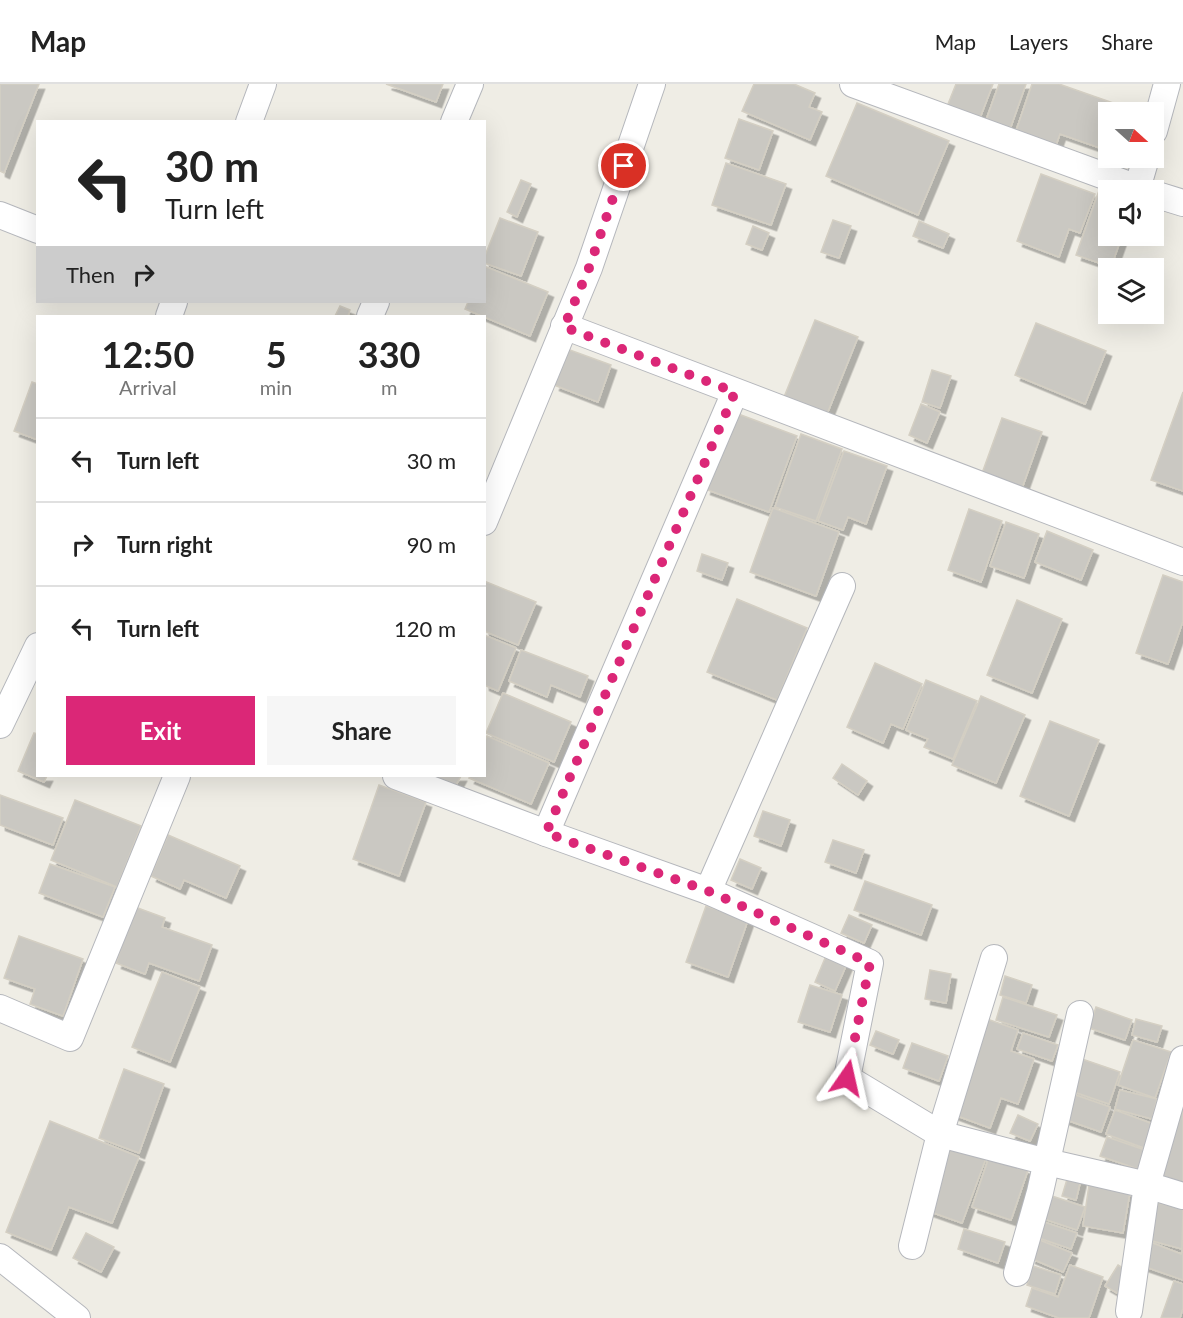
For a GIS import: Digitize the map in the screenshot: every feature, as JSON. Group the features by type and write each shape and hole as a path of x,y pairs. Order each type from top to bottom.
{"street":[{"path":"250,120 263,84"},
{"path":"455,120 470,84"},
{"path":"486,517 589,268 652,84"},
{"path":"853,84 1115,180"},
{"path":"1162,102 1167,84"},
{"path":"1164,197 1183,203"},
{"path":"0,215 36,229"},
{"path":"564,327 1183,562"},
{"path":"546,833 735,392"},
{"path":"708,891 842,586"},
{"path":"0,725 36,650"},
{"path":"0,1008 70,1038 177,777"},
{"path":"399,777 708,891 870,963 847,1078 940,1134 1147,1185 1183,1197"},
{"path":"912,1246 940,1134 994,958"},
{"path":"1017,1273 1047,1162 1080,1014"},
{"path":"1129,1311 1147,1185 1183,1059"},
{"path":"0,1257 77,1318"}],"building":[{"path":"0,84 39,84 4,173 0,171"},
{"path":"386,84 443,84 436,102"},
{"path":"754,84 794,84 815,93 809,107 822,112 810,140 742,111"},
{"path":"956,84 993,84 978,123 946,109"},
{"path":"999,84 1026,84 1009,132 985,123"},
{"path":"1032,84 1059,84 1110,102 1098,102 1098,147 1060,134 1056,145 1016,131"},
{"path":"857,103 949,141 918,215 826,176"},
{"path":"739,119 773,131 759,170 725,158"},
{"path":"726,163 786,184 771,225 712,205"},
{"path":"1041,174 1095,194 1080,233 1069,229 1059,257 1017,241"},
{"path":"521,180 531,184 517,217 507,212"},
{"path":"1098,193 1098,246 1118,246 1114,258 1098,258 1098,263 1076,255"},
{"path":"500,218 538,232 521,276 486,264 486,253"},
{"path":"833,220 851,226 839,258 821,252"},
{"path":"919,221 949,234 943,248 913,236"},
{"path":"753,226 769,233 762,250 746,244"},
{"path":"486,267 548,292 530,336 486,318 486,315 479,315 465,309 468,303 486,303"},
{"path":"340,306 350,310 348,315 336,315"},
{"path":"815,320 858,337 827,414 784,397"},
{"path":"1036,323 1106,351 1085,404 1015,375"},
{"path":"567,349 611,365 598,402 554,385"},
{"path":"932,370 951,376 940,408 922,402"},
{"path":"32,382 36,383 36,439 14,431"},
{"path":"1183,392 1183,491 1151,480"},
{"path":"921,404 940,412 927,443 909,435"},
{"path":"733,412 797,436 769,512 705,489"},
{"path":"1002,418 1042,432 1021,491 981,476"},
{"path":"801,434 842,449 816,521 775,507"},
{"path":"844,451 887,466 866,524 848,517 843,530 818,521"},
{"path":"773,508 839,532 816,596 750,572"},
{"path":"969,509 1002,521 981,582 948,570"},
{"path":"1006,522 1039,534 1024,578 990,566"},
{"path":"1047,531 1093,550 1081,580 1035,562"},
{"path":"702,554 728,563 722,580 697,571"},
{"path":"1163,575 1183,582 1183,621 1168,664 1136,653"},
{"path":"486,582 536,602 518,645 486,632"},
{"path":"737,599 807,628 777,700 707,672"},
{"path":"1017,600 1062,619 1032,693 987,675"},
{"path":"486,636 516,648 498,691 486,686"},
{"path":"521,650 588,676 580,697 551,685 547,697 509,681"},
{"path":"875,663 922,684 903,729 891,724 883,743 847,727"},
{"path":"926,680 977,701 953,759 924,747 928,739 906,730"},
{"path":"503,693 571,722 554,762 486,733"},
{"path":"981,696 1025,715 996,783 952,765"},
{"path":"1050,721 1099,740 1069,816 1020,796"},
{"path":"34,733 36,734 36,777 46,777 44,782 18,771"},
{"path":"487,736 549,763 531,804 469,778 486,777"},
{"path":"842,764 867,781 858,795 833,778"},
{"path":"435,777 460,777 456,785"},
{"path":"379,785 426,802 399,876 353,859"},
{"path":"0,795 63,818 53,845 0,825"},
{"path":"75,800 141,826 117,887 51,860"},
{"path":"763,811 790,820 781,846 754,836"},
{"path":"168,835 240,866 226,898 184,880 180,889 151,876"},
{"path":"833,840 864,850 856,873 825,862"},
{"path":"740,859 761,868 752,889 731,880"},
{"path":"50,864 115,887 103,917 39,893"},
{"path":"865,881 932,905 921,935 854,910"},
{"path":"706,906 748,920 728,977 686,962"},
{"path":"135,907 165,918 162,927 212,945 199,981 149,963 145,974 116,963"},
{"path":"849,915 872,925 864,943 841,933"},
{"path":"19,936 83,959 63,1016 30,1004 35,989 4,978"},
{"path":"828,951 849,959 835,991 815,982"},
{"path":"930,970 951,974 946,1003 925,999"},
{"path":"162,972 200,987 170,1062 132,1047"},
{"path":"1005,976 1032,985 1026,1003 1000,995"},
{"path":"810,985 842,995 830,1032 798,1022"},
{"path":"1003,997 1057,1015 1049,1037 996,1020"},
{"path":"1096,1007 1132,1020 1125,1040 1089,1028"},
{"path":"987,1019 1018,1030 1011,1051 1034,1059 1018,1104 1001,1098 990,1128 952,1114"},
{"path":"1136,1019 1162,1026 1157,1042 1132,1035"},
{"path":"876,1031 899,1040 893,1054 870,1045"},
{"path":"1023,1033 1058,1045 1052,1061 1017,1049"},
{"path":"1133,1040 1171,1052 1155,1098 1118,1085"},
{"path":"912,1043 948,1056 939,1081 903,1068"},
{"path":"1082,1059 1120,1072 1109,1104 1071,1091"},
{"path":"124,1069 164,1084 139,1153 99,1138"},
{"path":"1120,1090 1157,1099 1152,1119 1115,1109"},
{"path":"1067,1092 1110,1107 1101,1132 1058,1117"},
{"path":"1183,1103 1183,1185 1157,1176"},
{"path":"1115,1110 1153,1124 1144,1148 1106,1134"},
{"path":"1018,1115 1038,1124 1030,1141 1010,1133"},
{"path":"50,1121 139,1157 112,1223 69,1207 51,1250 6,1232"},
{"path":"1107,1137 1145,1150 1138,1169 1100,1156"},
{"path":"949,1145 986,1158 962,1223 928,1211"},
{"path":"989,1157 1028,1170 1011,1220 972,1207"},
{"path":"1068,1176 1081,1179 1076,1200 1062,1196"},
{"path":"1089,1185 1130,1192 1123,1233 1083,1226"},
{"path":"1046,1194 1085,1207 1077,1230 1038,1217"},
{"path":"1154,1202 1183,1209 1182,1249 1145,1239"},
{"path":"1041,1221 1077,1233 1071,1249 1036,1237"},
{"path":"964,1229 1005,1242 998,1263 958,1249"},
{"path":"86,1233 114,1247 101,1272 73,1258"},
{"path":"1037,1239 1072,1253 1063,1272 1030,1258"},
{"path":"1145,1240 1181,1254 1183,1249 1183,1280 1137,1264"},
{"path":"1070,1265 1103,1277 1089,1318 1059,1318 1026,1306 1032,1288 1058,1297"},
{"path":"1118,1265 1129,1272 1117,1293 1105,1286"},
{"path":"1033,1266 1061,1275 1055,1294 1027,1285"},
{"path":"1174,1281 1183,1284 1183,1308 1180,1318 1161,1318"}],"route":[{"path":"624,166 589,268 564,327 735,392 546,833 708,891 870,963 847,1078"}]}
